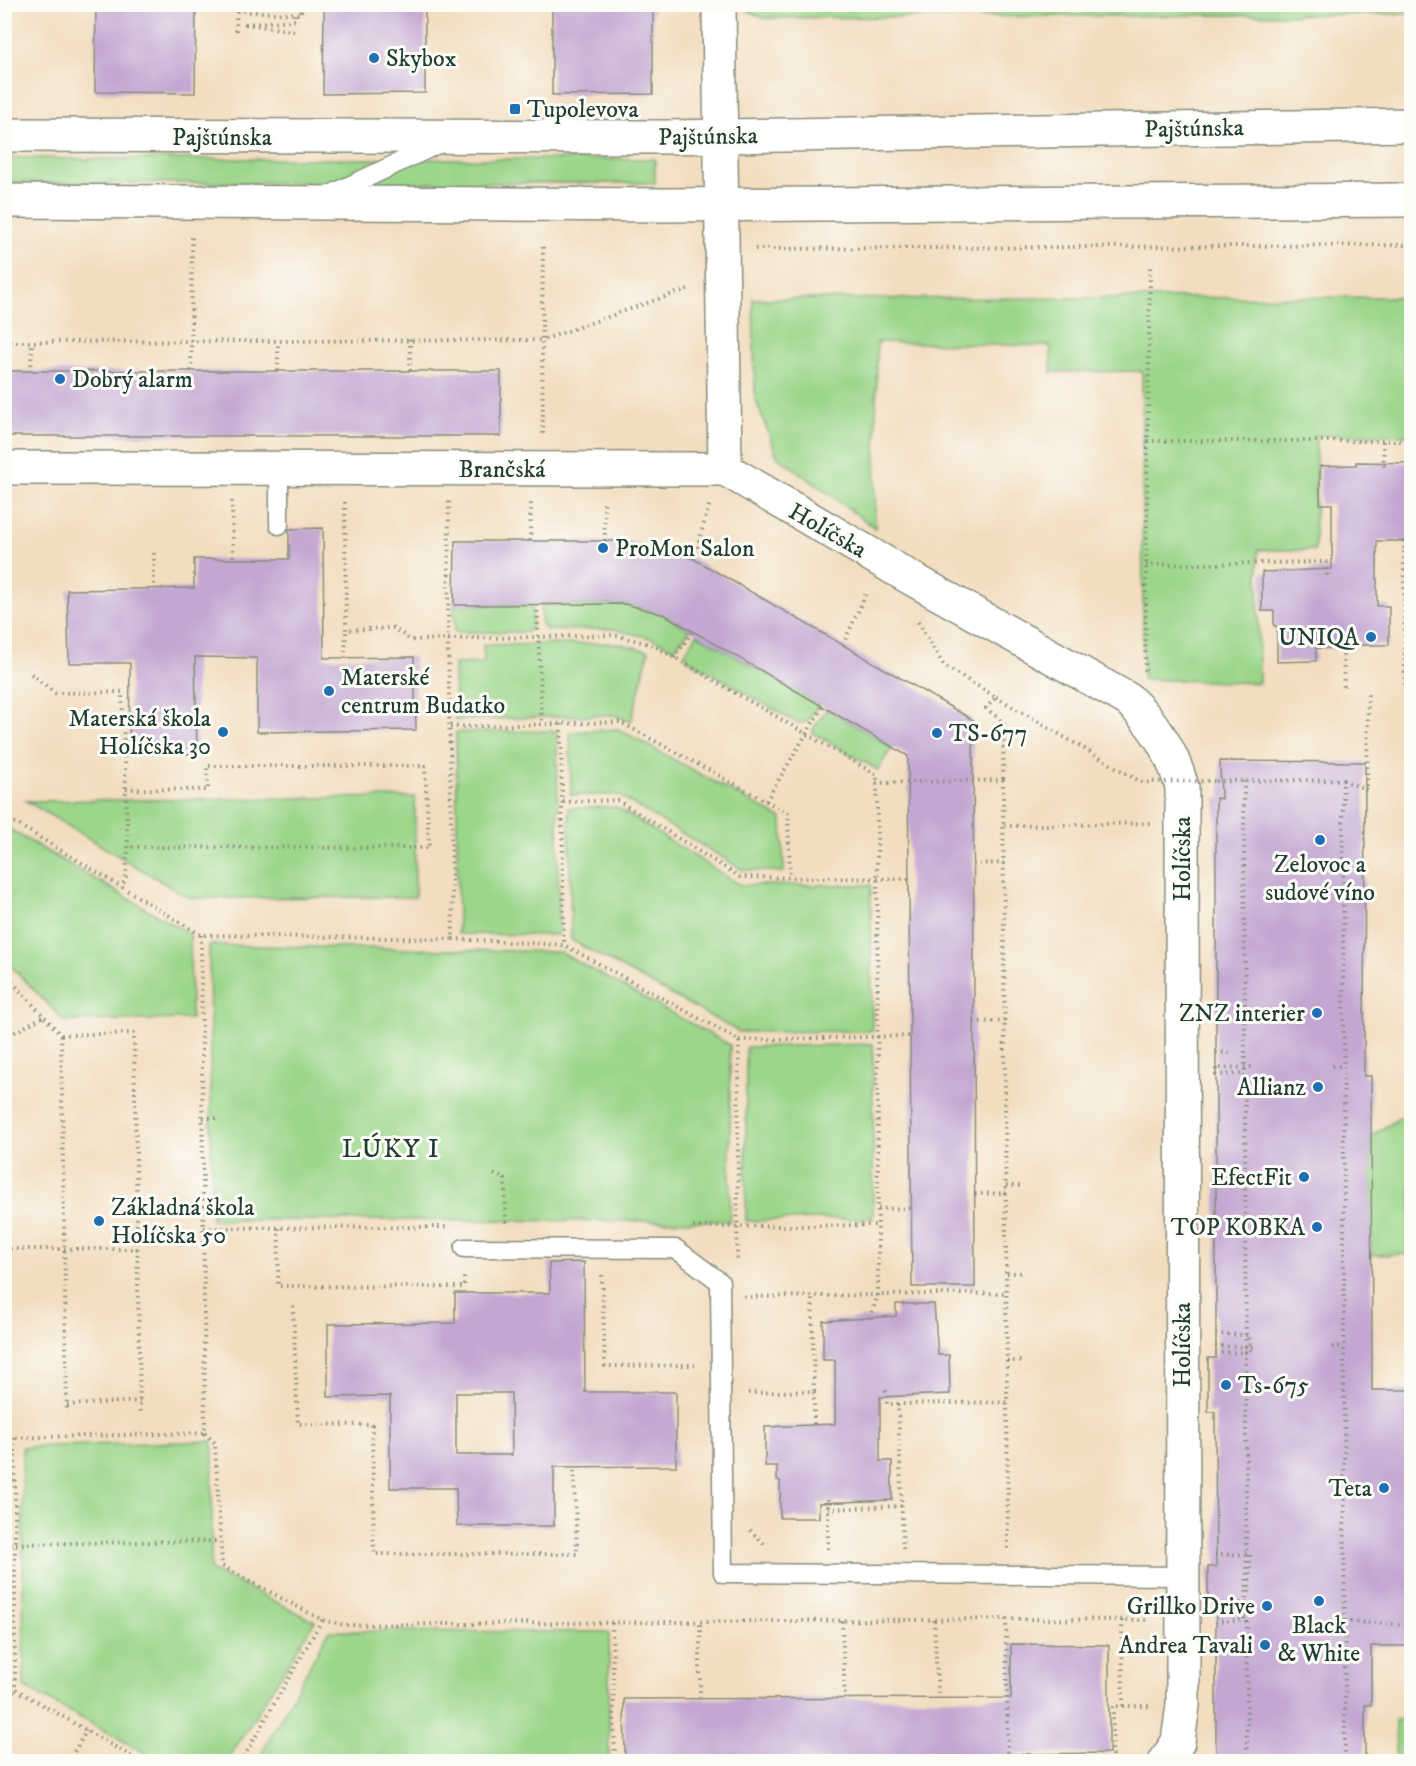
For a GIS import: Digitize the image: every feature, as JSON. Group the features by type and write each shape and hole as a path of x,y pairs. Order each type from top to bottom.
{"main road":[{"path":"718,484 719,4"},
{"name":"Pajštúnska","path":"4,135 720,136 1412,124"},
{"path":"4,201 720,204 1412,200"},
{"name":"Brančská","path":"4,468 450,470 718,484"},
{"name":"Holíčska","path":"718,484 909,577 1129,700 1146,716 1174,759 1182,787 1183,1705 1178,1742 1165,1761"}],"lane":[{"path":"313,203 453,137"},
{"path":"279,469 279,525"},
{"path":"464,1248 676,1248 720,1282 723,1573 1182,1566"}],"path":[{"path":"236,31 237,4"},
{"path":"237,11 302,14 301,4"},
{"path":"210,5 314,5"},
{"path":"294,31 246,24 295,20 295,14"},
{"path":"191,202 191,371"},
{"path":"745,249 1412,245"},
{"path":"543,247 543,447"},
{"path":"1145,675 1150,265"},
{"path":"4,342 542,340 696,285"},
{"path":"410,339 410,371"},
{"path":"31,371 32,342"},
{"path":"278,342 278,371"},
{"path":"1147,441 1412,441"},
{"path":"1383,441 1384,470"},
{"path":"450,470 448,638 453,939"},
{"path":"694,559 718,484"},
{"path":"232,492 233,559"},
{"path":"345,492 345,658"},
{"path":"530,541 531,492"},
{"path":"604,500 604,541"},
{"path":"1404,541 1405,691"},
{"path":"1404,551 1412,551"},
{"path":"154,553 154,589"},
{"path":"1146,565 1326,562 1327,576"},
{"path":"843,645 871,582"},
{"path":"537,605 542,724"},
{"path":"916,618 944,666 1141,782 1343,780 1367,790 1368,691"},
{"path":"346,630 393,628 411,640 614,635 653,645 877,775 878,1295 870,1318"},
{"path":"674,658 693,631"},
{"path":"1343,649 1344,691"},
{"path":"31,674 55,693 122,692 128,847 126,876 122,888"},
{"path":"996,697 986,708 1004,723 1008,1553"},
{"path":"766,801 823,706"},
{"path":"450,727 620,722 788,813 790,878"},
{"path":"561,724 564,945"},
{"path":"126,789 208,790 207,766 425,766 429,848 128,847"},
{"path":"876,783 1003,780"},
{"path":"1343,780 1345,1761"},
{"path":"1244,781 1247,1761"},
{"path":"563,802 617,800 740,877 909,879"},
{"path":"4,816 201,935 453,939 564,945 739,1040 910,1036"},
{"path":"1004,826 1155,823"},
{"path":"974,864 1004,863"},
{"path":"201,935 205,1433 215,1443 222,1566 322,1620 346,1625 1006,1619 1159,1620"},
{"path":"4,973 61,1035 67,1413"},
{"path":"4,1038 44,1016"},
{"path":"974,1022 1005,1021"},
{"path":"61,1035 134,1033 140,1415"},
{"path":"737,1274 739,1040"},
{"path":"1332,1066 1344,1066"},
{"path":"1241,1074 1216,1075 1216,1068 1253,1067"},
{"path":"203,1118 219,1118"},
{"path":"494,1174 505,1179 507,1226"},
{"path":"1006,1186 1021,1186"},
{"path":"975,1194 1006,1193"},
{"path":"878,1209 912,1208"},
{"path":"279,1228 278,1286 464,1287 464,1248"},
{"path":"601,1248 605,1366 738,1364 739,1393 814,1391"},
{"path":"4,1249 137,1249"},
{"path":"1007,1273 1022,1273"},
{"path":"738,1297 1007,1293"},
{"path":"812,1296 814,1424"},
{"path":"293,1306 298,1424 372,1425 374,1554 577,1554 574,1471"},
{"path":"1182,1334 1249,1335 1250,1352 1215,1353 1215,1346 1246,1347 1253,1347"},
{"path":"1332,1347 1344,1347"},
{"path":"1007,1361 1022,1361"},
{"path":"886,1390 887,1404 1008,1402"},
{"path":"67,1405 140,1401"},
{"path":"898,1404 903,1556"},
{"path":"4,1438 205,1433"},
{"path":"4,1708 15,1689 15,1437"},
{"path":"4,1483 15,1482"},
{"path":"828,1496 828,1556"},
{"path":"828,1509 902,1506"},
{"path":"747,1526 767,1548"},
{"path":"4,1544 220,1541"},
{"path":"1182,1566 1250,1554 1250,1588 1244,1609 1244,1620 1206,1621"},
{"path":"1244,1609 1214,1610 1215,1604 1247,1603"},
{"path":"4,1614 15,1614"},
{"path":"1006,1619 1008,1761"},
{"path":"241,1761 322,1620"},
{"path":"934,1620 938,1698"},
{"path":"1122,1620 1123,1706"},
{"path":"842,1621 845,1698"},
{"path":"1247,1621 1254,1621"},
{"path":"1332,1621 1412,1625"},
{"path":"700,1622 700,1698"},
{"path":"612,1623 615,1761"},
{"path":"15,1689 141,1761"},
{"path":"1112,1761 1111,1706 1133,1706"},
{"path":"68,1761 87,1730"}],"green space":[{"path":"1411,4 1411,14 763,18 742,8 741,5"},
{"path":"5,157 655,159 655,183 5,182"},
{"path":"1411,297 1411,435 1316,435 1315,550 1258,550 1259,683 1143,679 1142,371 1051,372 1051,346 877,342 875,528 777,456 755,398 753,299"},
{"path":"625,604 665,615 690,630 674,649 654,639 613,629 547,630 542,626 541,605"},
{"path":"454,605 532,605 532,628 527,632 455,632"},
{"path":"697,634 819,704 807,722 797,723 686,658 686,651"},
{"path":"617,643 649,651 631,722 614,715 455,720 454,664 484,663 483,645"},
{"path":"827,709 892,747 878,770 813,733 813,729"},
{"path":"618,729 782,819 784,872 743,870 618,795 571,795 570,732"},
{"path":"557,731 559,935 458,934 456,732"},
{"path":"415,797 415,897 189,898 26,801"},
{"path":"616,807 740,885 871,885 872,1031 739,1032 571,940 569,808"},
{"path":"5,827 190,934 191,1019 64,1021 5,960"},
{"path":"209,945 560,952 730,1045 730,1221 212,1220"},
{"path":"873,1044 873,1218 746,1221 746,1047"},
{"path":"1407,1113 1411,1113 1411,1254 1371,1255 1371,1136"},
{"path":"213,1441 211,1570 315,1621 227,1761 160,1761 24,1687 22,1447"},
{"path":"329,1631 609,1632 609,1761 257,1761"},
{"path":"1395,1720 1411,1720 1411,1761 1396,1761"}],"building":[{"path":"96,4 196,4 195,93 95,92"},
{"path":"324,4 425,4 425,93 323,94"},
{"path":"552,4 653,4 653,94 552,95"},
{"path":"4,371 501,371 501,436 4,436"},
{"path":"1356,462 1412,463 1410,541 1377,541 1377,606 1389,606 1389,645 1352,645 1352,649 1316,648 1316,661 1277,662 1277,626 1274,626 1274,611 1262,611 1262,572 1332,569 1332,504 1320,504 1320,466 1356,465"},
{"path":"323,528 324,658 414,657 416,730 257,732 257,658 195,657 197,754 129,754 130,663 69,663 67,590 194,588 194,559 289,559 289,529"},
{"path":"455,541 627,541 694,559 973,720 975,1287 912,1287 908,756 665,615 625,604 454,605"},
{"path":"1220,761 1365,762 1364,1076 1371,1076 1372,1390 1412,1390 1412,1646 1371,1646 1371,1705 1365,1705 1365,1761 1216,1761 1216,1599 1208,1599 1208,1567 1216,1567 1215,1412 1208,1412 1208,1358 1216,1358 1216,798 1221,799"},
{"path":"584,1262 585,1392 676,1392 676,1466 554,1467 554,1526 457,1526 456,1488 390,1488 390,1396 328,1397 328,1324 455,1323 455,1293 550,1293 549,1263","holes":["456,1393 511,1393 512,1455 456,1455"]},
{"path":"896,1304 934,1304 938,1355 949,1355 950,1394 880,1397 880,1461 892,1461 892,1500 819,1503 819,1518 780,1518 780,1481 777,1480 777,1466 765,1466 765,1427 835,1424 835,1360 823,1360 823,1321 896,1316"},
{"path":"1011,1644 1109,1645 1109,1753 1002,1754 1002,1761 638,1761 638,1757 625,1757 624,1699 1011,1698"}],"place":[{"name":"Skybox","path":"374,58"},
{"name":"Tupolevova","path":"515,109"},
{"name":"Dobrý alarm","path":"60,379"},
{"name":"ProMon Salon","path":"603,548"},
{"name":"UNIQA","path":"1371,637"},
{"name":"Materské centrum Budatko","path":"329,691"},
{"name":"Materská škola Holíčska 30","path":"223,732"},
{"name":"TS-677","path":"937,733"},
{"name":"Zelovoc a sudové víno","path":"1320,840"},
{"name":"ZNZ interier","path":"1317,1013"},
{"name":"Allianz","path":"1318,1087"},
{"name":"EfectFit","path":"1304,1177"},
{"name":"Základná škola Holíčska 50","path":"99,1221"},
{"name":"TOP KOBKA","path":"1317,1227"},
{"name":"Ts-675","path":"1226,1385"},
{"name":"Teta","path":"1384,1488"},
{"name":"Black & White","path":"1319,1601"},
{"name":"Grillko Drive","path":"1267,1606"},
{"name":"Andrea Tavali","path":"1265,1645"}],"district":[{"name":"LÚKY I","path":"391,1148"}]}
